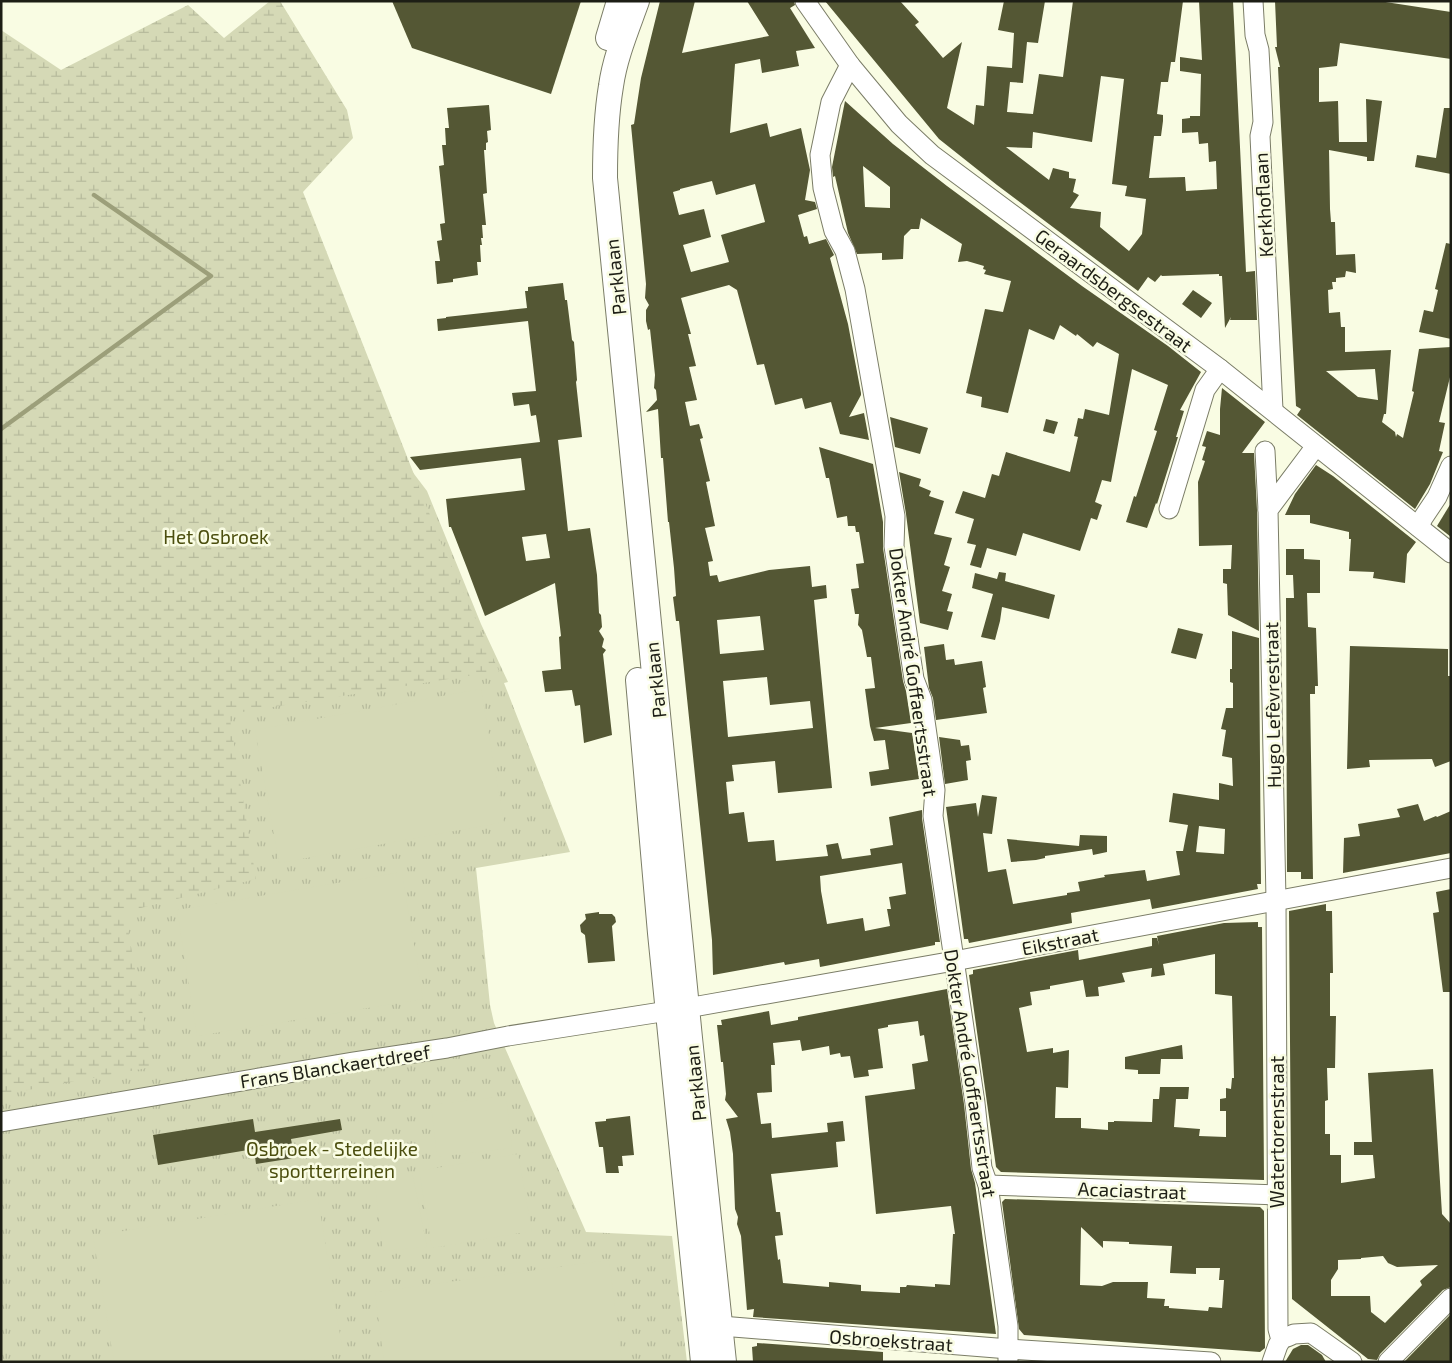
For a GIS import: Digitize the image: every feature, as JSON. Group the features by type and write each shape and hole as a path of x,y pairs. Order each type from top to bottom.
{"main road":[{"name":"Parklaan","path":"619,1 603,53 596,90 591,129 590,158 660,933 678,1009 721,1326 724,1362"},
{"name":"Parklaan","path":"637,1 620,48 611,85 606,132 605,178 678,1009 703,1362"}],"street":[{"name":"Geraardsbergsestraat","path":"805,1 850,64 899,124 932,155 1220,369 1451,553"},
{"name":"Kerkhoflaan","path":"1253,1 1255,35 1259,50 1263,122 1260,136 1273,410"},
{"name":"Dokter André Goffaertsstraat","path":"850,64 831,102 820,155 823,188 834,231 845,251 855,288 895,516 894,546 914,679 922,700 936,790 933,816 975,1103 982,1168 988,1185 1008,1326 1008,1355"},
{"path":"1169,509 1205,390 1220,369"},
{"path":"1268,510 1316,446"},
{"name":"Hugo Lefèvrestraat","path":"1265,451 1268,510 1276,900"},
{"path":"1419,527 1422,518 1437,497 1451,466"},
{"name":"Eikstraat","path":"678,1009 954,961 1451,868"},
{"name":"Watertorenstraat","path":"1272,1362 1281,1340 1278,1329 1276,1195 1276,900"},
{"name":"Frans Blanckaertdreef","path":"1,1122 678,1009"},
{"name":"Acaciastraat","path":"988,1185 1276,1195"},
{"path":"1388,1362 1451,1298"},
{"name":"Osbroekstraat","path":"721,1326 1008,1355 1211,1362"},
{"path":"1288,1337 1294,1334 1311,1333 1352,1362"}],"green space":[{"name":"Het Osbroek","path":"270,1 280,1 347,110 353,138 303,192 441,543 499,671 229,714 256,879 125,912 152,1067 1,1095 1,30 61,70 188,5 224,38"},
{"name":"Osbroek - Stedelijke sportterreinen","path":"386,437 427,491 481,624 508,682 504,683 570,852 476,868 490,1005 494,1023 586,1232 672,1236 687,1362 1,1362 1,457"},
{"path":"481,689 504,822 279,863 255,730"},
{"path":"402,872 423,999 197,1036 177,910"},
{"path":"506,1096 512,1148 437,1157 431,1105"},
{"path":"518,1154 532,1231 432,1248 419,1171"},
{"path":"412,1172 427,1247 383,1251 374,1178"},
{"path":"318,1199 343,1353 293,1362 114,1362 93,1236"},
{"path":"609,1260 622,1362 384,1362 375,1292"}],"building":[{"path":"392,1 581,1 551,94 412,48"},
{"path":"660,1 695,1 682,53 769,36 747,1 794,1 795,5 790,8 815,48 796,51 799,66 762,73 760,59 735,64 730,133 767,123 770,137 801,128 810,170 805,200 815,202 817,209 798,215 804,237 807,236 809,244 826,239 834,255 830,258 848,324 861,393 849,417 864,413 869,440 840,434 831,402 805,409 802,398 775,405 764,364 757,365 737,290 729,285 681,298 691,334 688,334 696,366 689,367 697,400 685,402 690,426 699,424 703,438 700,439 710,481 706,482 715,526 705,528 713,561 708,562 710,576 717,575 719,582 769,570 810,566 812,587 826,585 827,598 814,600 832,788 778,793 775,761 732,765 734,781 726,782 729,814 744,812 748,842 774,840 776,861 828,856 826,845 838,843 842,859 871,855 870,849 893,845 889,817 922,810 940,942 935,942 935,945 820,967 819,959 785,965 784,962 713,975 712,940 679,621 676,621 673,597 676,596 674,568 663,458 661,458 658,409 646,412 657,400 654,388 655,375 650,329 648,330 646,321 646,310 649,305 645,298 646,284 631,125 634,124 641,78","holes":["712,181 716,195 755,184 765,222 721,235 729,262 691,272 683,245 711,237 704,209 679,215 673,192","760,616 764,650 720,654 717,620","767,677 770,705 810,701 813,728 728,737 723,681","902,863 906,894 889,897 891,909 887,909 890,926 865,931 863,918 827,924 820,876"]},
{"path":"825,1 900,1 919,22 915,25 943,58 962,42 947,108 974,125 976,105 984,106 987,66 1012,68 1014,33 998,30 1004,1 1045,1 1038,43 1027,42 1023,83 1010,82 1007,112 1033,114 1039,74 1063,77 1073,1 1183,1 1175,62 1171,62 1168,82 1161,82 1157,114 1163,115 1163,121 1161,136 1154,136 1149,178 1185,177 1186,191 1217,189 1216,161 1209,162 1208,143 1199,144 1198,132 1182,133 1182,119 1190,118 1190,116 1200,116 1201,74 1180,71 1180,57 1202,60 1199,1 1233,1 1246,272 1255,271 1257,320 1230,320 1231,317 1225,328 1222,276 1219,276 1219,274 1161,275 1155,282 1148,277 1138,291 939,139","holes":["1101,76 1124,79 1112,184 1127,186 1125,196 1146,199 1142,234 1129,251 1100,227 1101,212 1070,208 1079,195 1073,192 1076,179 1069,178 1069,172 1053,168 1049,180 1006,147 1032,148 1033,132 1092,142"]},
{"path":"1275,1 1379,1 1451,12 1451,59 1340,43 1337,66 1319,68 1319,102 1338,101 1339,142 1367,142 1366,99 1382,101 1374,161 1367,161 1367,157 1329,150 1330,209 1331,222 1335,222 1336,255 1355,254 1356,273 1346,271 1345,277 1336,278 1336,282 1332,282 1333,289 1328,290 1329,313 1340,312 1341,327 1345,327 1345,352 1391,350 1386,414 1384,414 1382,422 1395,432 1396,437 1397,434 1403,438 1414,392 1412,391 1419,349 1451,347 1451,373 1439,422 1445,423 1439,451 1443,452 1430,484 1415,509 1297,415 1301,409 1296,406 1278,67 1280,67 1275,47 1277,47","holes":["1375,369 1378,400 1358,397 1326,371"]},
{"path":"845,101 893,144 947,186 1201,372 1180,410 1184,411 1176,437 1178,437 1157,504 1147,528 1126,522 1157,431 1154,430 1168,385 1132,369 1111,482 1102,480 1095,502 1102,505 1097,520 1091,518 1080,551 1023,533 1016,556 987,548 981,568 970,565 976,545 967,543 974,519 955,513 963,491 985,498 992,474 999,476 1006,452 1070,472 1078,437 1074,436 1078,418 1083,419 1085,409 1109,415 1119,354 1097,342 1093,347 1077,334 1076,336 1060,325 1054,340 1029,329 1008,413 981,407 982,397 966,393 985,309 1003,312 1011,281 984,274 986,270 983,269 984,266 967,261 958,262 962,244 921,218 919,229 911,229 904,236 903,259 882,260 882,253 857,254 848,233 832,167","holes":["863,166 890,187 890,208 865,207"]},
{"path":"489,105 491,130 487,131 488,142 486,143 486,150 484,150 487,193 483,194 486,225 482,225 481,262 477,262 478,275 437,284 435,261 440,261 437,241 442,240 440,224 445,223 439,166 444,165 442,145 446,145 445,128 449,128 447,108"},
{"path":"1444,108 1451,108 1451,174 1415,167 1417,155 1436,158"},
{"path":"1446,243 1451,244 1451,339 1419,332 1424,310 1433,312 1438,290 1435,289"},
{"path":"563,283 572,340 574,342 582,437 558,440 568,531 590,528 597,575 599,613 601,615 602,627 599,631 604,639 602,647 606,650 603,654 612,735 584,743 580,705 575,706 572,690 545,692 542,671 561,669 559,637 561,636 555,583 485,616 451,527 449,527 446,499 525,490 521,458 420,470 410,457 540,442 536,415 531,416 529,404 514,406 512,393 536,391 528,321 438,331 437,319 527,308 525,291 528,291 528,287","holes":["546,534 550,558 526,561 522,537"]},
{"path":"1193,290 1212,303 1201,318 1182,304"},
{"path":"1222,388 1265,422 1242,453 1254,453 1259,631 1228,615 1227,584 1223,583 1223,569 1231,569 1232,545 1199,546 1198,482 1205,461 1202,460 1206,447 1202,446 1207,431 1220,435"},
{"path":"890,417 928,428 920,454 895,447"},
{"path":"1046,419 1058,422 1054,434 1043,431"},
{"path":"819,447 873,464 883,522 883,548 911,723 875,728 912,733 919,779 871,786 869,772 889,769 885,740 874,741 870,726 865,689 875,688 871,657 867,657 862,630 858,625 859,614 855,614 851,589 859,588 856,564 864,563 859,532 856,532 855,526 848,526 847,516 837,518 829,478 826,478"},
{"path":"1316,465 1333,476 1416,542 1407,554 1405,583 1373,578 1374,572 1349,571 1351,539 1349,539 1349,532 1310,523 1310,515 1285,515 1295,494"},
{"path":"899,472 921,479 919,486 931,491 929,496 944,501 934,534 952,538 944,565 950,567 942,591 952,594 947,611 953,612 948,630 920,623"},
{"path":"1451,503 1451,537 1437,526"},
{"path":"1286,549 1304,549 1304,559 1320,560 1320,593 1307,593 1308,627 1316,628 1318,686 1315,686 1315,694 1310,694 1313,879 1301,879 1301,872 1287,872 1286,598 1294,598 1293,575 1286,575"},
{"path":"999,572 1006,573 1005,581 1055,595 1049,619 1002,607 995,640 981,637 993,594 972,588 975,573 997,579"},
{"path":"1178,628 1203,634 1196,659 1171,653"},
{"path":"1232,631 1259,638 1261,884 1257,884 1258,889 1152,909 1150,899 1071,913 1072,923 969,943 968,939 964,939 946,807 976,803 978,817 982,795 997,797 992,834 983,833 988,872 1006,869 1013,904 1080,891 1078,882 1105,877 1104,875 1145,870 1147,881 1180,875 1176,851 1183,851 1188,825 1169,822 1173,793 1219,800 1219,783 1233,786 1232,758 1222,756 1226,730 1221,729 1226,708 1233,708 1233,683 1230,682 1230,669 1232,669","holes":["1199,826 1225,829 1224,854 1196,852"]},
{"path":"944,644 946,660 954,659 955,665 982,661 986,687 983,688 987,713 936,720 933,698 929,688 924,647"},
{"path":"1350,646 1448,649 1448,676 1451,676 1451,761 1435,767 1432,759 1369,760 1370,767 1347,769"},
{"path":"939,737 960,740 961,746 969,745 971,760 966,761 968,780 945,784"},
{"path":"1418,804 1424,821 1451,811 1451,853 1343,873 1344,838 1360,836 1358,824 1400,817 1397,809"},
{"path":"1080,835 1107,836 1107,852 1093,855 1092,849 1045,856 1045,858 1036,860 1011,862 1007,839 1079,846"},
{"path":"1451,889 1451,992 1443,992 1433,913 1439,912 1436,892"},
{"path":"1326,904 1326,911 1332,911 1333,973 1330,973 1330,1016 1336,1016 1335,1068 1327,1068 1328,1100 1325,1101 1325,1134 1330,1134 1330,1155 1341,1155 1341,1183 1375,1178 1373,1155 1354,1155 1354,1142 1372,1142 1368,1073 1433,1069 1442,1214 1451,1224 1451,1287 1443,1290 1380,1354 1377,1360 1368,1359 1292,1299 1289,911","holes":["1383,1256 1388,1263 1397,1267 1438,1265 1420,1281 1422,1285 1385,1323 1371,1312 1370,1296 1331,1296 1331,1280 1338,1269 1338,1260"]},
{"path":"599,912 599,914 612,914 615,917 616,922 612,926 615,961 588,963 585,935 581,932 580,925 586,919 585,914"},
{"path":"1258,922 1258,927 1262,927 1264,1180 1001,1172 996,1167 969,975 973,974 973,970 1078,950 1079,960 1152,946 1152,938 1157,938 1159,945 1157,936 1224,923","holes":["1215,954 1215,994 1232,996 1234,1078 1232,1078 1231,1089 1226,1088 1226,1098 1220,1099 1220,1111 1226,1111 1226,1137 1199,1136 1200,1129 1174,1127 1176,1099 1188,1099 1189,1087 1160,1087 1159,1099 1153,1099 1152,1122 1108,1122 1108,1130 1081,1128 1081,1118 1055,1118 1056,1087 1068,1088 1069,1050 1053,1053 1053,1048 1027,1052 1019,1008 1032,1005 1030,992 1083,980 1086,997 1099,996 1098,987 1125,982 1122,973 1152,968 1151,977 1165,975 1163,964"]},
{"path":"947,989 964,1104 971,1169 975,1183 996,1334 753,1317 754,1309 747,1310 741,1236 735,1209 733,1154 726,1119 738,1117 725,1100 723,1062 721,1062 717,1025 722,1025 721,1020 769,1011 771,1025 798,1020 798,1017","holes":["918,1021 920,1036 924,1035 928,1061 912,1064 915,1089 865,1096 876,1214 951,1206 955,1234 953,1234 950,1285 935,1284 935,1287 907,1285 906,1287 900,1287 900,1293 861,1291 861,1285 829,1282 829,1287 783,1283 775,1236 783,1235 780,1212 776,1212 771,1174 838,1167 836,1142 845,1141 843,1121 827,1123 828,1132 772,1138 771,1123 761,1124 757,1093 772,1092 771,1065 775,1065 773,1043 800,1040 802,1051 829,1046 830,1055 840,1053 841,1057 850,1056 854,1078 869,1076 868,1070 883,1068 878,1029 888,1027 888,1025"]},
{"path":"1182,1045 1183,1059 1161,1059 1160,1074 1138,1074 1138,1070 1125,1069 1125,1057"},
{"path":"630,1116 634,1155 622,1156 623,1166 618,1166 619,1173 606,1173 603,1147 599,1147 595,1122"},
{"path":"253,1119 255,1132 340,1119 342,1130 291,1139 294,1158 256,1164 254,1149 158,1165 153,1135"},
{"path":"1005,1199 1260,1207 1264,1211 1265,1348 1260,1352 1024,1335 1019,1329 1002,1202","holes":["1081,1227 1103,1248 1103,1241 1172,1246 1170,1273 1196,1274 1196,1268 1220,1268 1219,1280 1224,1280 1222,1308 1209,1307 1208,1311 1169,1308 1169,1306 1164,1306 1165,1299 1147,1298 1148,1282 1113,1282 1102,1286 1080,1285"]},
{"path":"1451,1314 1451,1362 1404,1362"},
{"path":"757,1343 883,1352 883,1362 753,1362 752,1347 757,1346"},
{"path":"1301,1345 1308,1345 1322,1355 1326,1362 1285,1362 1293,1349"}],"waterway":[{"path":"1,429 211,276 94,195"}]}
